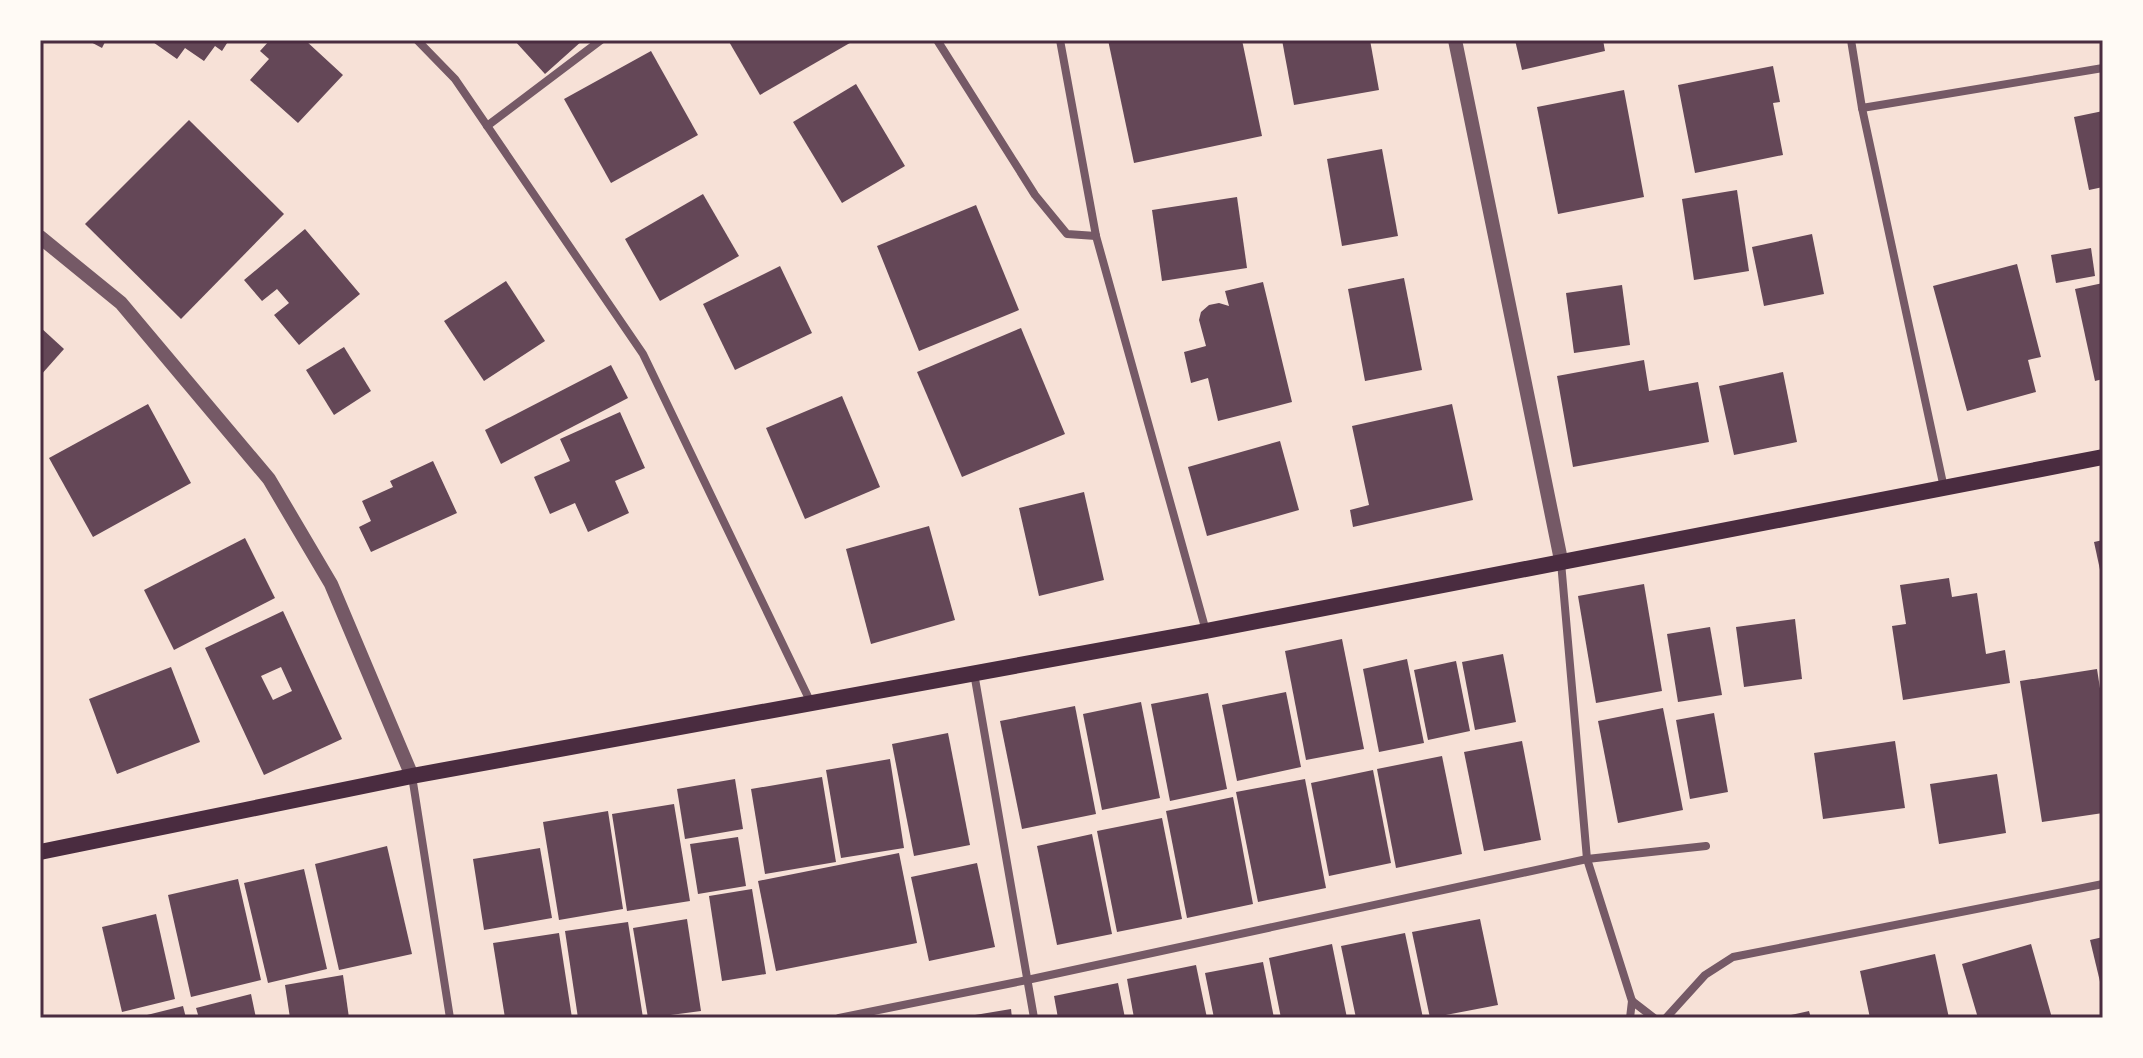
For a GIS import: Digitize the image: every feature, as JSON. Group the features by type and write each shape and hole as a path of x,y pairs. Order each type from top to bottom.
{"main road":[{"path":"40,852 412,776 1206,631 2103,457"}],"street":[{"path":"417,40 455,79 643,354 811,703"},
{"path":"487,126 601,40"},
{"path":"937,40 1035,195 1067,234 1096,236"},
{"path":"1060,40 1096,236 1206,631"},
{"path":"1455,40 1561,560 1587,859 1632,1001 1630,1018"},
{"path":"1851,40 1862,108 1944,488"},
{"path":"1862,108 2103,68"},
{"path":"40,237 121,303 269,479 331,584 412,776 450,1018"},
{"path":"974,673 1034,1018"},
{"path":"839,1018 1587,859 1706,846"},
{"path":"1666,1018 1705,975 1733,957 2103,884"},
{"path":"1632,1001 1654,1018"}],"building":[{"path":"87,40 106,40 102,48"},
{"path":"150,40 229,40 222,51 215,46 204,61 185,48 177,59"},
{"path":"270,40 305,40 343,75 298,123 250,80 269,59 260,51"},
{"path":"514,40 583,40 545,74"},
{"path":"728,40 855,40 760,95"},
{"path":"1108,40 1242,40 1262,136 1134,163"},
{"path":"1282,40 1370,40 1379,90 1294,105"},
{"path":"1515,40 1603,40 1605,51 1522,70"},
{"path":"651,51 698,135 611,183 564,99"},
{"path":"1773,66 1780,102 1773,103 1783,155 1695,173 1678,85"},
{"path":"856,84 905,166 842,203 793,122"},
{"path":"1624,90 1644,197 1558,214 1537,107"},
{"path":"2103,111 2103,187 2089,190 2074,117"},
{"path":"189,120 284,214 181,319 85,224"},
{"path":"1382,149 1398,236 1342,246 1327,159"},
{"path":"1737,190 1749,271 1694,280 1682,199"},
{"path":"703,194 739,256 660,301 625,239"},
{"path":"1237,197 1247,268 1162,281 1152,210"},
{"path":"976,205 1019,310 919,351 877,246"},
{"path":"305,229 360,294 299,345 274,315 289,303 277,289 262,301 244,280"},
{"path":"1812,234 1824,294 1764,306 1752,247"},
{"path":"2091,248 2095,276 2056,283 2051,255"},
{"path":"2017,264 2041,357 2028,360 2036,392 1967,411 1933,286"},
{"path":"780,266 812,333 735,370 703,304"},
{"path":"1404,278 1422,370 1365,381 1348,289"},
{"path":"506,281 545,341 484,381 444,321"},
{"path":"1263,282 1292,402 1218,421 1208,378 1191,383 1184,352 1206,346 1199,320 1201,312 1209,305 1219,303 1229,306 1225,291"},
{"path":"2103,283 2103,379 2095,381 2075,289"},
{"path":"1622,285 1630,345 1574,353 1566,293"},
{"path":"40,327 64,349 40,376"},
{"path":"1021,328 1065,434 962,477 917,372"},
{"path":"344,347 371,391 334,415 306,370"},
{"path":"1644,360 1649,391 1698,382 1709,442 1573,467 1557,376"},
{"path":"611,365 628,398 501,464 485,430"},
{"path":"1783,372 1797,442 1734,455 1719,386"},
{"path":"842,396 880,487 805,519 766,428"},
{"path":"148,404 191,483 93,537 49,458"},
{"path":"1452,404 1473,500 1353,527 1350,510 1369,505 1352,426"},
{"path":"620,412 645,468 615,481 629,513 588,532 575,503 550,514 534,477 570,461 560,439"},
{"path":"1280,441 1299,510 1207,536 1188,467"},
{"path":"433,461 457,513 371,552 359,527 371,521 362,501 393,487 390,481"},
{"path":"1084,492 1104,580 1039,596 1019,508"},
{"path":"929,526 955,620 871,644 846,549"},
{"path":"245,538 275,598 174,650 144,590"},
{"path":"2103,540 2103,578 2102,579 2094,542"},
{"path":"1949,578 1952,597 1977,593 1986,654 2005,650 2010,683 1903,700 1892,626 1906,624 1900,585"},
{"path":"1644,584 1662,691 1596,703 1578,596"},
{"path":"283,611 342,739 264,775 205,648","holes":["281,667 292,691 273,700 261,676"]},
{"path":"1795,619 1802,679 1744,687 1736,627"},
{"path":"1710,627 1722,695 1678,702 1667,634"},
{"path":"1342,639 1364,749 1306,760 1285,651"},
{"path":"1503,654 1516,722 1475,730 1462,662"},
{"path":"1407,659 1424,743 1379,752 1363,669"},
{"path":"1456,661 1470,731 1428,740 1414,670"},
{"path":"171,667 200,742 117,774 89,699"},
{"path":"2097,669 2103,708 2103,813 2042,822 2020,681"},
{"path":"1286,692 1301,767 1237,781 1222,705"},
{"path":"1208,693 1227,789 1170,801 1151,704"},
{"path":"1141,702 1160,798 1102,810 1083,714"},
{"path":"1075,706 1096,814 1022,829 1000,721"},
{"path":"1663,708 1683,810 1618,823 1598,721"},
{"path":"1714,713 1728,792 1690,799 1676,720"},
{"path":"948,733 970,845 914,856 892,744"},
{"path":"1522,741 1541,840 1484,851 1464,752"},
{"path":"1895,741 1905,808 1823,819 1814,753"},
{"path":"1442,756 1462,854 1396,868 1377,769"},
{"path":"890,759 904,848 841,858 826,770"},
{"path":"1373,770 1391,863 1329,876 1311,783"},
{"path":"1997,774 2006,833 1939,844 1930,784"},
{"path":"822,777 836,862 765,874 751,789"},
{"path":"735,779 743,829 685,839 677,789"},
{"path":"1305,779 1326,888 1258,902 1236,792"},
{"path":"1233,797 1253,904 1187,918 1166,811"},
{"path":"674,804 690,901 627,911 612,814"},
{"path":"608,811 623,909 559,920 543,822"},
{"path":"1162,818 1182,919 1117,932 1097,831"},
{"path":"1092,834 1112,934 1057,945 1037,846"},
{"path":"738,837 746,886 698,894 690,844"},
{"path":"387,846 412,954 339,970 315,864"},
{"path":"540,848 552,918 484,930 473,859"},
{"path":"899,853 917,943 776,971 758,881"},
{"path":"977,863 995,947 929,961 911,877"},
{"path":"304,869 327,969 268,983 244,883"},
{"path":"238,879 261,980 191,997 168,895"},
{"path":"752,889 766,974 722,981 709,896"},
{"path":"156,914 175,999 122,1012 102,927"},
{"path":"687,919 701,1011 648,1018 633,928"},
{"path":"1480,919 1498,1005 1430,1018 1412,932"},
{"path":"628,922 643,1018 578,1018 565,931"},
{"path":"559,933 572,1018 505,1018 493,943"},
{"path":"1405,933 1423,1018 1356,1018 1341,946"},
{"path":"2103,937 2103,990 2102,990 2090,940"},
{"path":"1332,944 1347,1018 1281,1018 1269,958"},
{"path":"2031,944 2052,1018 1978,1018 1962,964"},
{"path":"1935,954 1949,1018 1870,1018 1860,971"},
{"path":"1263,962 1274,1018 1214,1018 1205,973"},
{"path":"1196,965 1207,1018 1134,1018 1127,979"},
{"path":"343,975 349,1018 290,1018 285,985"},
{"path":"1118,983 1125,1018 1058,1018 1054,996"},
{"path":"251,994 256,1018 199,1018 196,1008"},
{"path":"183,1006 186,1018 139,1018 139,1017"},
{"path":"1011,1009 1012,1018 969,1018 969,1016"},
{"path":"1809,1011 1811,1018 1782,1017"}]}
